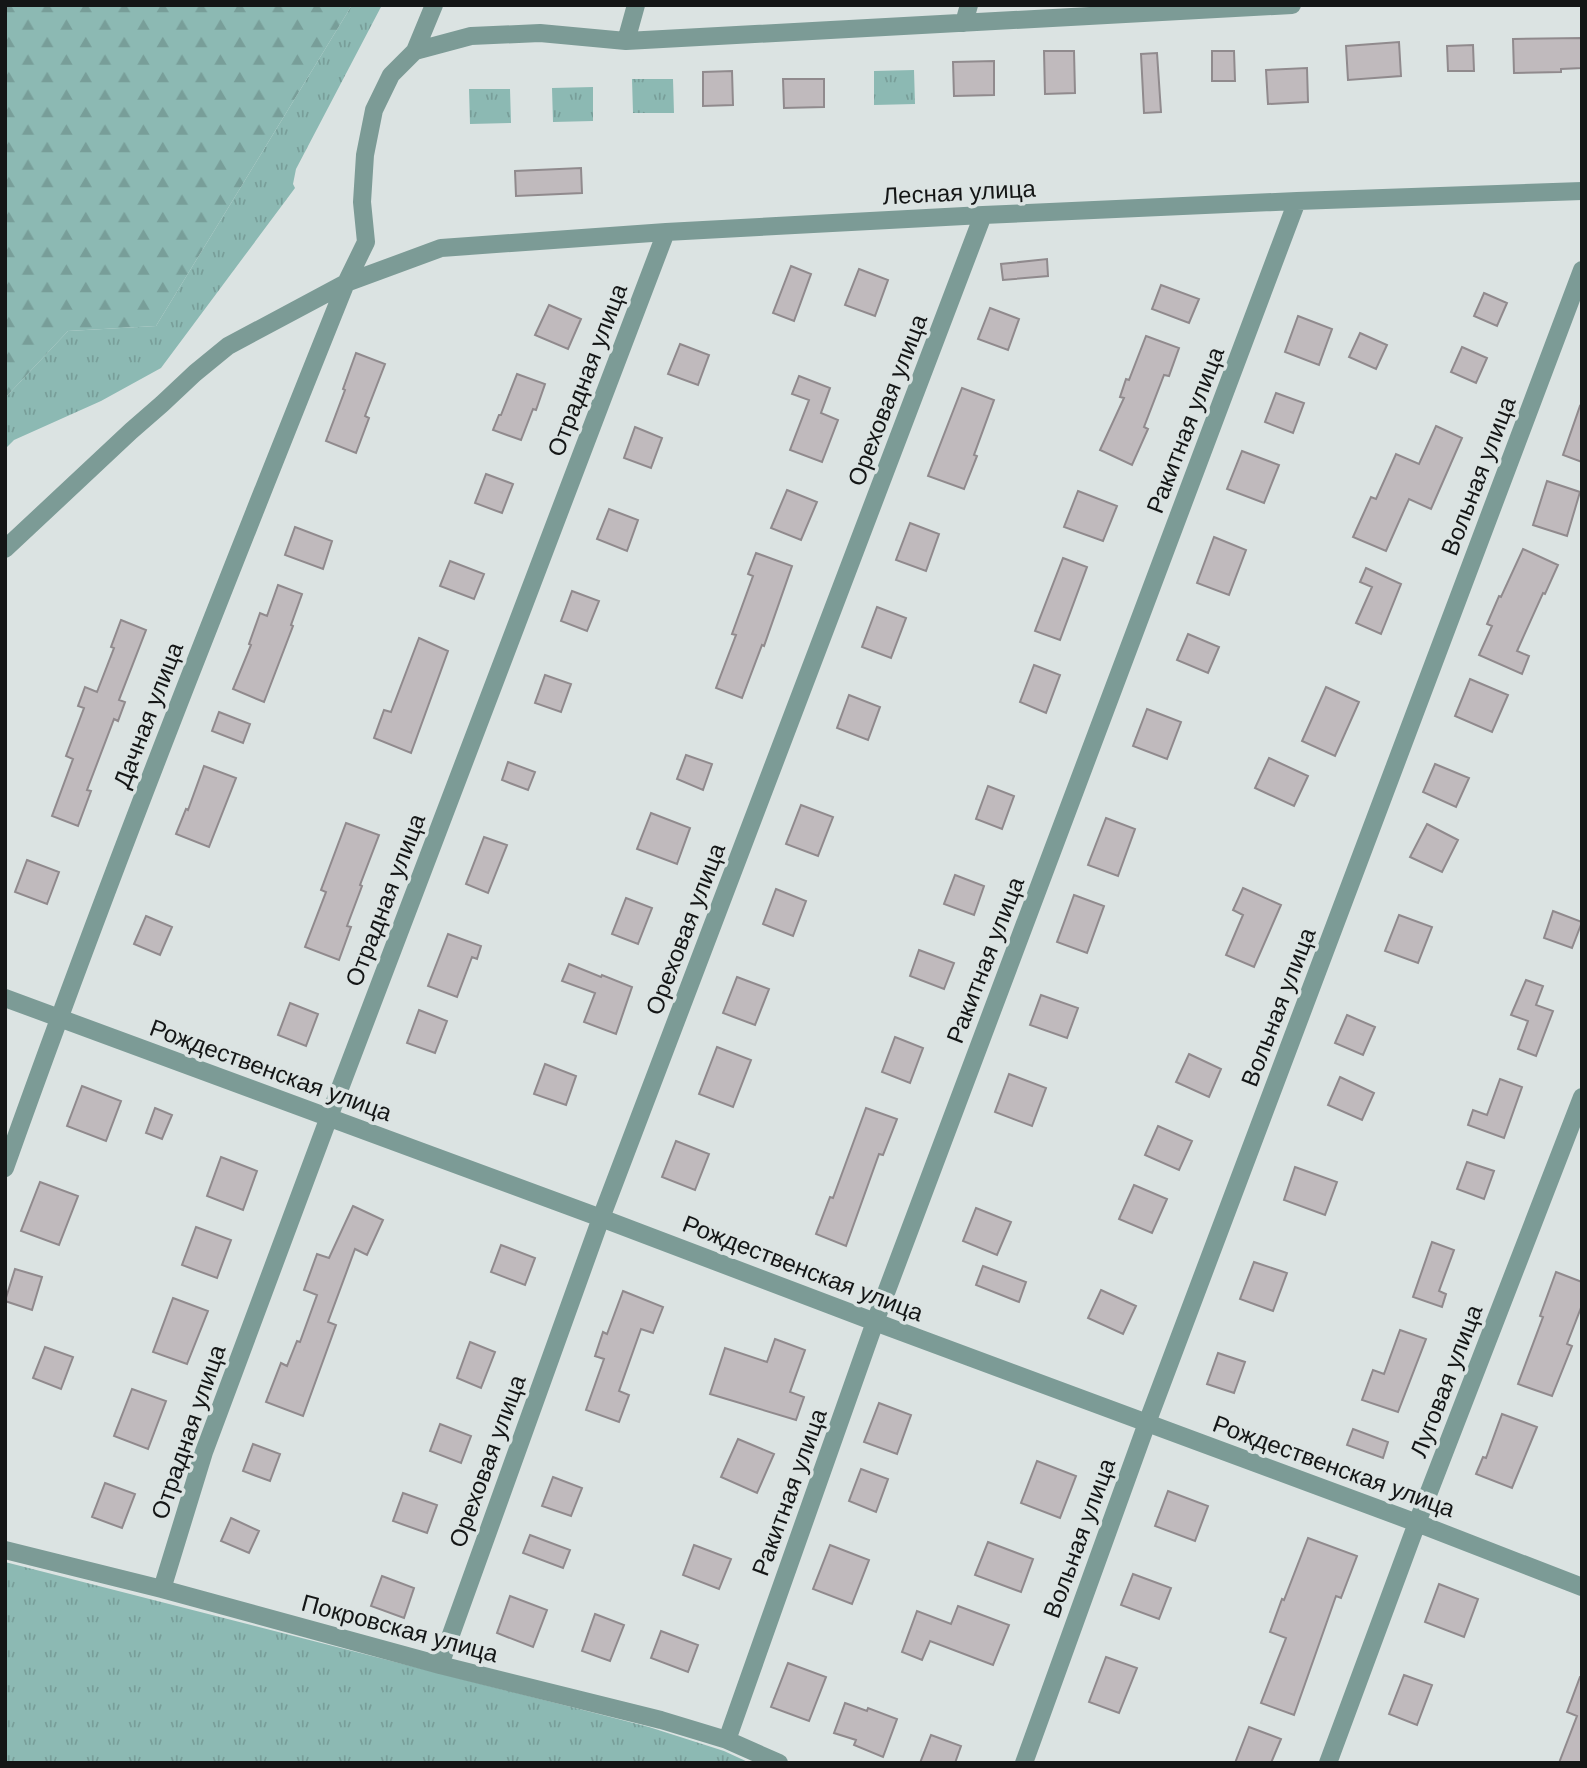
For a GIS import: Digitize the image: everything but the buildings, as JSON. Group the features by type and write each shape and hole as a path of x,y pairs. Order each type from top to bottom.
{"street":[{"path":"415,51 434,5"},
{"path":"626,41 636,5"},
{"path":"415,51 471,36 540,33 626,41 966,14 1292,5"},
{"name":"Дачная улица","path":"5,1168 59,1018 220,596 346,284 366,242 362,202 365,155 374,110 391,75 415,51"},
{"name":"Лесная улица","path":"5,549 131,430 228,346 346,284 441,248 666,232 983,215 1582,191"},
{"name":"Ракитная улица","path":"727,1740 875,1322 1297,201"},
{"name":"Ореховая улица","path":"440,1665 601,1218 983,215"},
{"name":"Отрадная улица","path":"162,1589 204,1452 666,232"},
{"name":"Вольная улица","path":"1024,1763 1147,1423 1582,270"},
{"name":"Рождественская улица","path":"5,998 601,1218 1582,1587"},
{"name":"Луговая улица","path":"1328,1763 1417,1523 1582,1097"},
{"name":"Покровская улица","path":"5,1550 162,1589 440,1665 661,1720 727,1740 779,1763"}],"green space":[{"path":"5,5 352,5 156,326 68,331 5,398"},
{"path":"352,5 382,5 296,169 293,184 295,188 161,368 101,401 14,440 5,449 5,398 68,331 156,326"},
{"path":"914,70 915,104 874,105 874,71"},
{"path":"632,79 673,79 674,113 633,113"},
{"path":"593,87 593,121 553,122 552,88"},
{"path":"469,89 510,89 511,123 470,124"},
{"path":"5,1562 649,1727 724,1751 750,1763 5,1763"}]}
